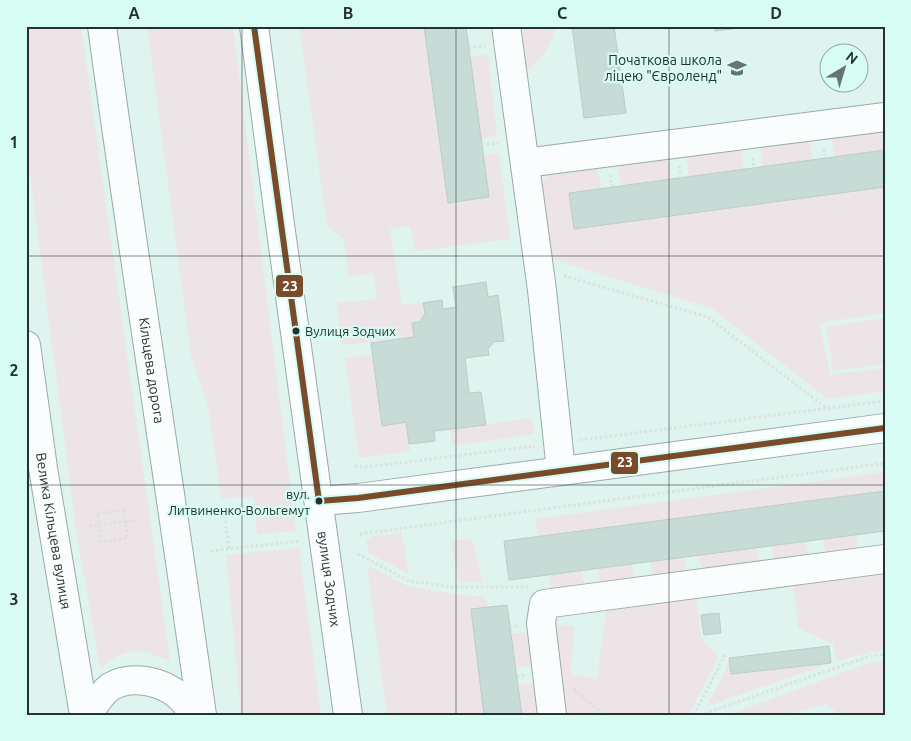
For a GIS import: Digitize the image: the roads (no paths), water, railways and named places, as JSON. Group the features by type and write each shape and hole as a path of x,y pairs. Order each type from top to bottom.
{"main road":[{"name":"Кільцева дорога","path":"102,26 202,715"},
{"name":"вулиця Зодчих","path":"254,26 348,715"},
{"path":"506,26 539,269 561,471"},
{"path":"525,163 885,117"},
{"name":"Велика Кільцева вулиця","path":"26,345 35,471 84,715"},
{"path":"319,501 358,498 885,428"},
{"path":"552,715 540,624 544,604 885,559"},
{"path":"88,715 96,702 110,687 129,680 153,681 179,696 195,715"}],"place":[{"name":"Початкова школа ліцею \"Євроленд\"","path":"737,68"},
{"name":"Вулиця Зодчих","path":"296,331"},
{"name":"вул. Литвиненко-Вольгемут","path":"319,501"}]}
